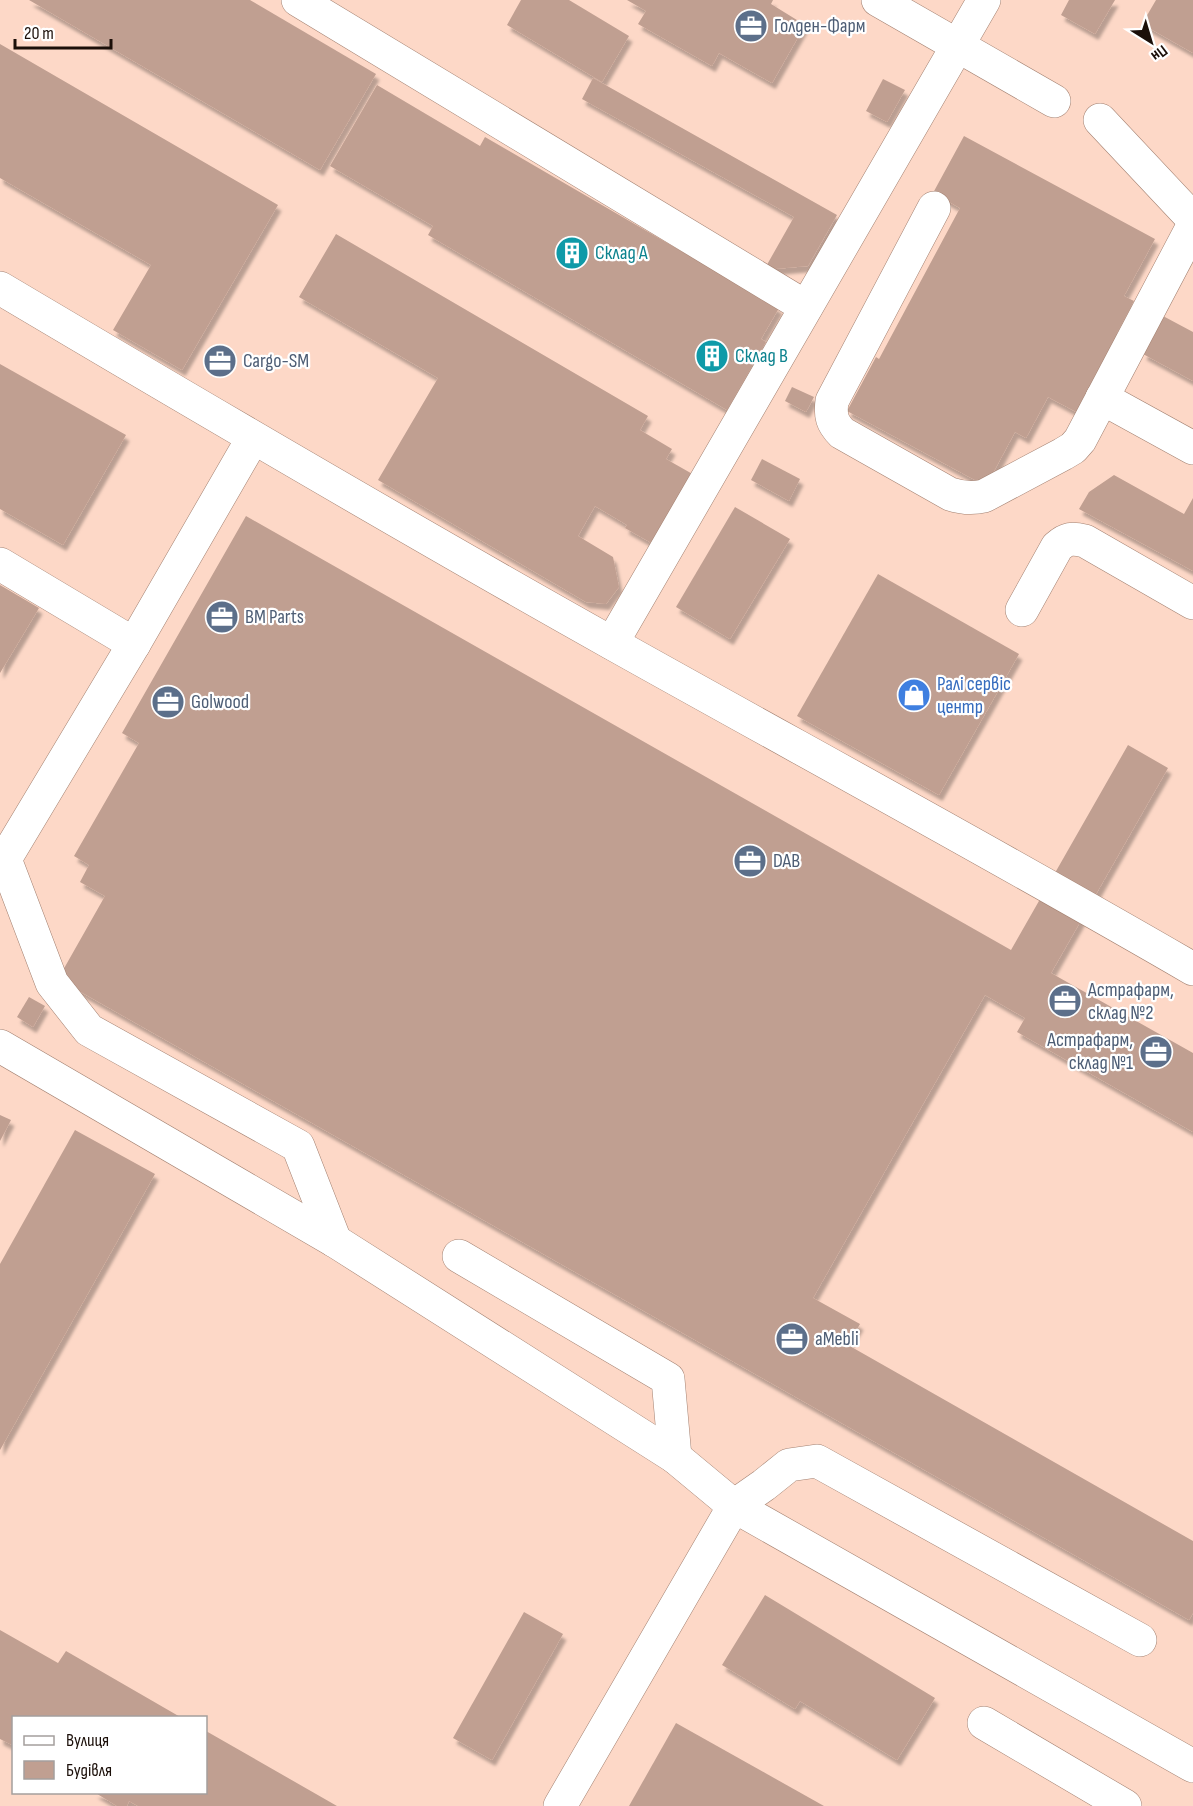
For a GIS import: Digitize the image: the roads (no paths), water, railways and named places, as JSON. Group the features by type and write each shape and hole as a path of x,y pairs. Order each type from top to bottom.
{"lane":[{"path":"298,0 806,307"},
{"path":"878,0 1054,101"},
{"path":"612,643 984,0"},
{"path":"1100,120 1193,219"},
{"path":"934,208 832,401 830,414 833,424 842,433 961,498 984,496 1073,447 1085,431 1193,226"},
{"path":"0,288 253,438 612,643 1088,908 1193,969"},
{"path":"1102,398 1193,448"},
{"path":"253,438 134,644 5,859 52,982 89,1030 298,1146 335,1241"},
{"path":"1023,610 1057,547 1066,539 1075,538 1085,541 1193,603"},
{"path":"0,564 134,644"},
{"path":"0,1046 335,1241 675,1457 734,1506 1193,1766"},
{"path":"459,1256 668,1378 675,1457"},
{"path":"560,1806 734,1506 789,1465 817,1461 1140,1640"},
{"path":"984,1723 1125,1806"}],"place":[{"name":"Голден-Фарм","path":"751,26"},
{"name":"Склад A","path":"572,253"},
{"name":"Склад B","path":"712,356"},
{"name":"Cargo-SM","path":"220,361"},
{"name":"BM Parts","path":"222,617"},
{"name":"Ралі сервіс центр","path":"914,695"},
{"name":"Golwood","path":"168,702"},
{"name":"DAB","path":"750,861"},
{"name":"Астрафарм, склад №2","path":"1065,1001"},
{"name":"Астрафарм, склад №1","path":"1156,1052"},
{"name":"aMebli","path":"792,1339"}]}
